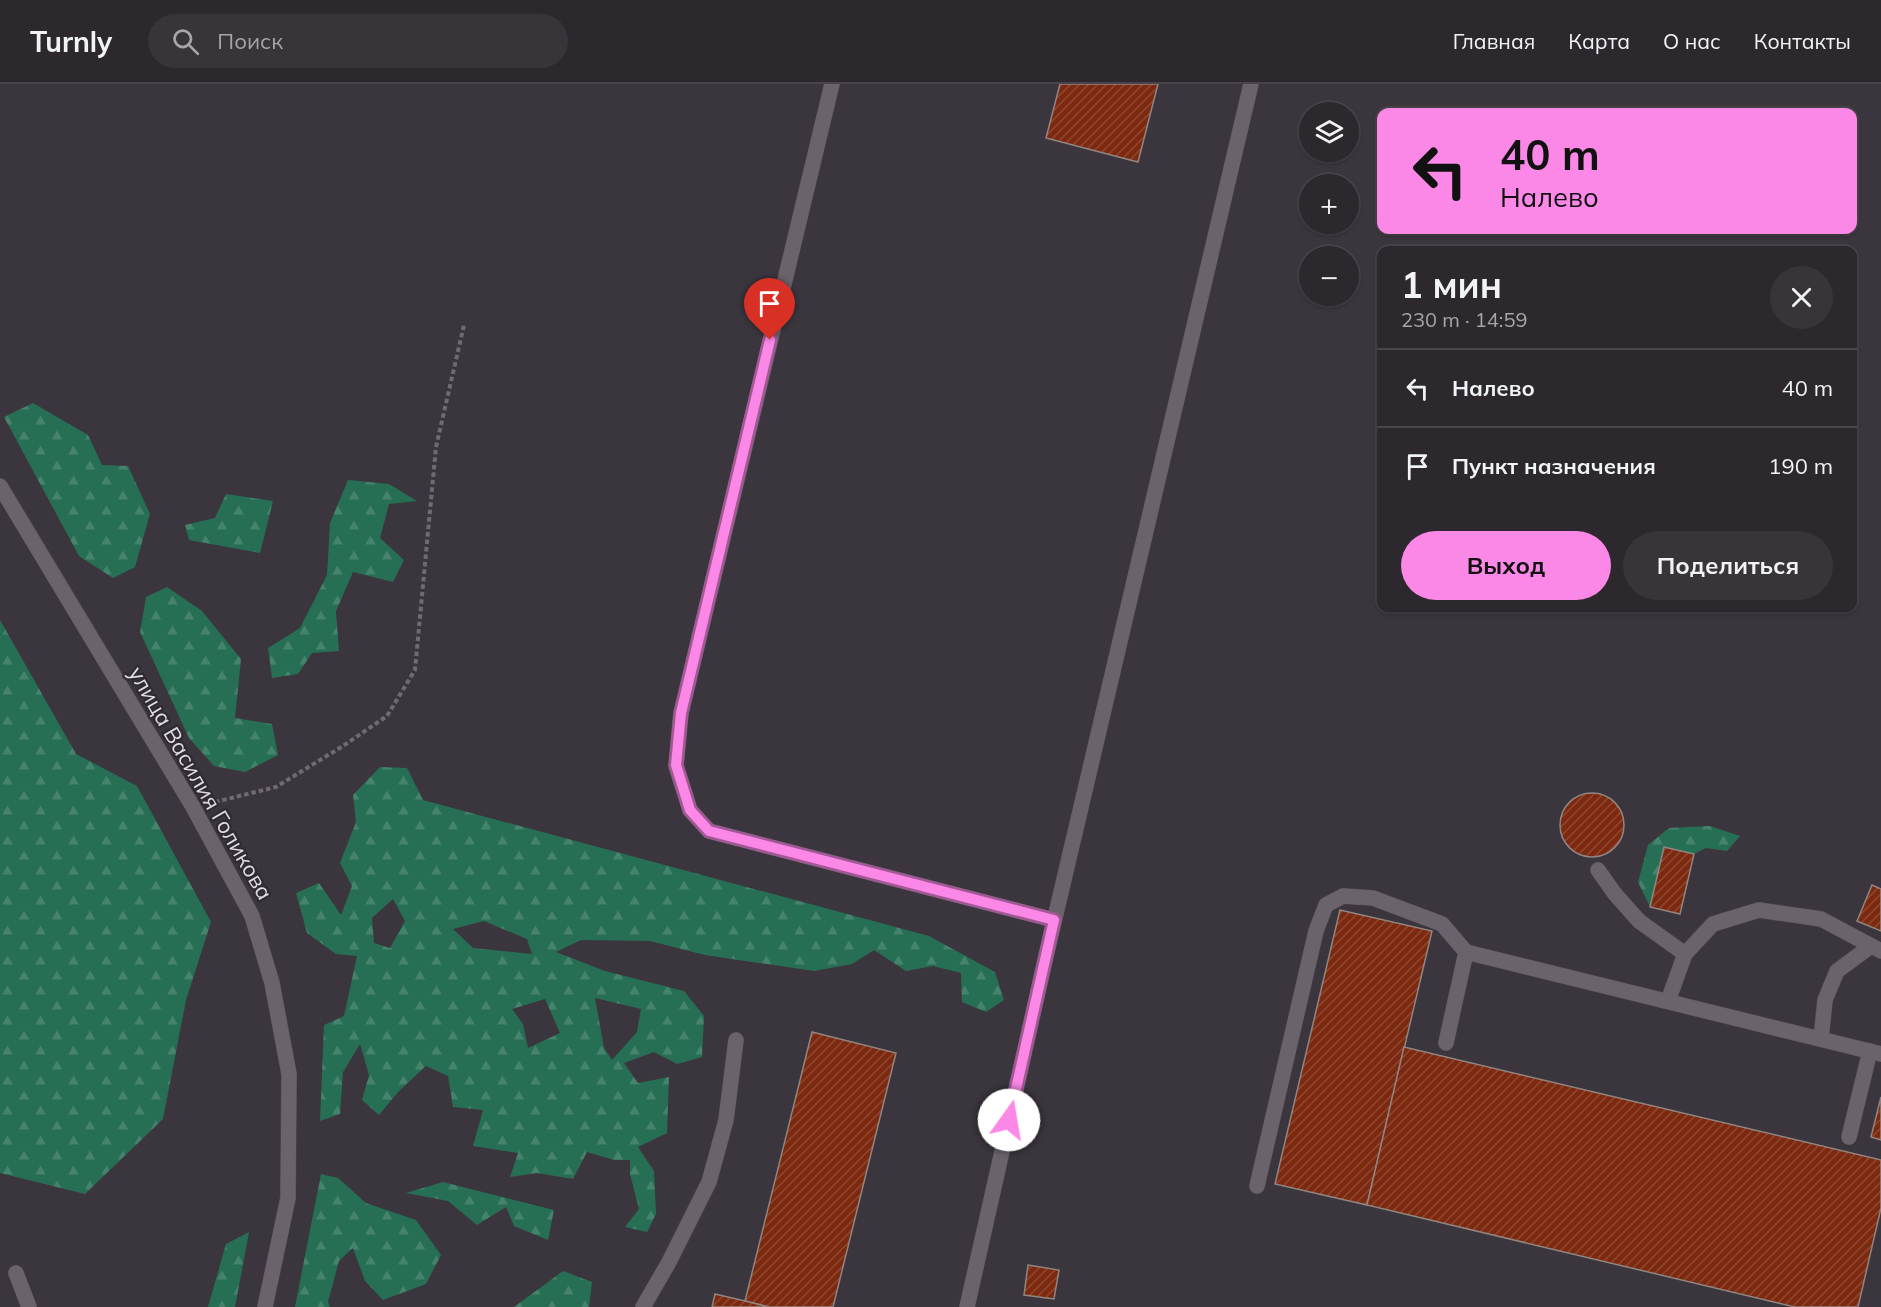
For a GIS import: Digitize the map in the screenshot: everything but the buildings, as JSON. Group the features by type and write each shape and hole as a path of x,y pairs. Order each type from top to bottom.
{"street":[{"path":"832,84 681,713 676,765 690,810 709,831 1054,920"},
{"path":"967,1307 1054,920 1251,84"},
{"name":"улица Василия Голикова","path":"0,486 194,807 252,916 272,983 289,1074 288,1198 265,1307"},
{"path":"1598,870 1639,921 1685,954"},
{"path":"1257,1186 1316,931 1326,905 1343,896 1373,898 1442,924 1466,952 1875,1053 1849,1137"},
{"path":"1668,1001 1685,954 1713,924 1759,910 1821,919 1876,949"},
{"path":"1821,1039 1825,1000 1837,971 1876,949"},
{"path":"1446,1043 1466,952"},
{"path":"643,1307 669,1262 709,1182 726,1120 736,1040"},
{"path":"16,1273 29,1307"}],"path":[{"path":"194,807 276,787 387,716 415,670 421,585 436,447 464,325"}],"green space":[{"path":"33,403 88,435 102,465 128,466 150,514 135,567 113,578 79,556 4,417"},
{"path":"348,480 389,484 417,501 389,504 380,538 404,560 393,582 353,572 336,611 339,651 312,653 298,674 272,678 268,648 300,628 327,575 330,523"},
{"path":"226,494 273,501 260,553 189,540 185,525 215,518"},
{"path":"167,587 202,611 241,659 235,718 272,724 278,755 245,772 214,766 189,738 140,632 146,597"},
{"path":"0,620 76,754 137,786 211,922 186,1000 163,1119 85,1194 0,1173"},
{"path":"380,767 407,768 423,800 929,936 995,972 1004,1000 986,1012 962,1002 961,973 933,966 906,971 874,950 852,964 814,971 705,955 650,941 581,940 556,952 605,971 684,991 704,1016 702,1057 677,1064 654,1052 624,1063 638,1083 669,1077 667,1133 638,1147 654,1171 656,1214 647,1232 625,1227 639,1209 630,1174 630,1160 614,1160 587,1152 573,1179 537,1173 510,1177 518,1153 473,1146 483,1110 453,1107 448,1076 426,1066 399,1091 379,1115 362,1100 369,1075 360,1044 343,1072 340,1114 320,1121 324,1025 344,1016 357,956 336,954 307,933 296,893 319,883 341,915 352,886 340,863 356,822 353,795","holes":["393,899 405,921 390,948 374,943 372,918","484,921 527,939 532,954 473,948 453,929","595,998 641,1009 637,1032 612,1060 604,1048","545,999 560,1033 528,1048 523,1024 512,1009"]},
{"path":"1710,826 1740,836 1727,851 1706,848 1694,854 1664,847 1650,907 1638,882 1648,845 1669,828"},
{"path":"321,1174 338,1178 366,1203 416,1220 441,1255 426,1284 383,1300 365,1281 353,1248 339,1261 328,1302 330,1307 295,1307"},
{"path":"443,1182 554,1210 548,1240 514,1226 506,1207 477,1225 448,1201 406,1193"},
{"path":"249,1232 235,1307 208,1307 226,1244"},
{"path":"563,1271 592,1282 589,1307 514,1307"}],"route":[{"path":"770,340 681,713 676,765 683,788 690,810 709,831 1054,920 1009,1120"}]}
